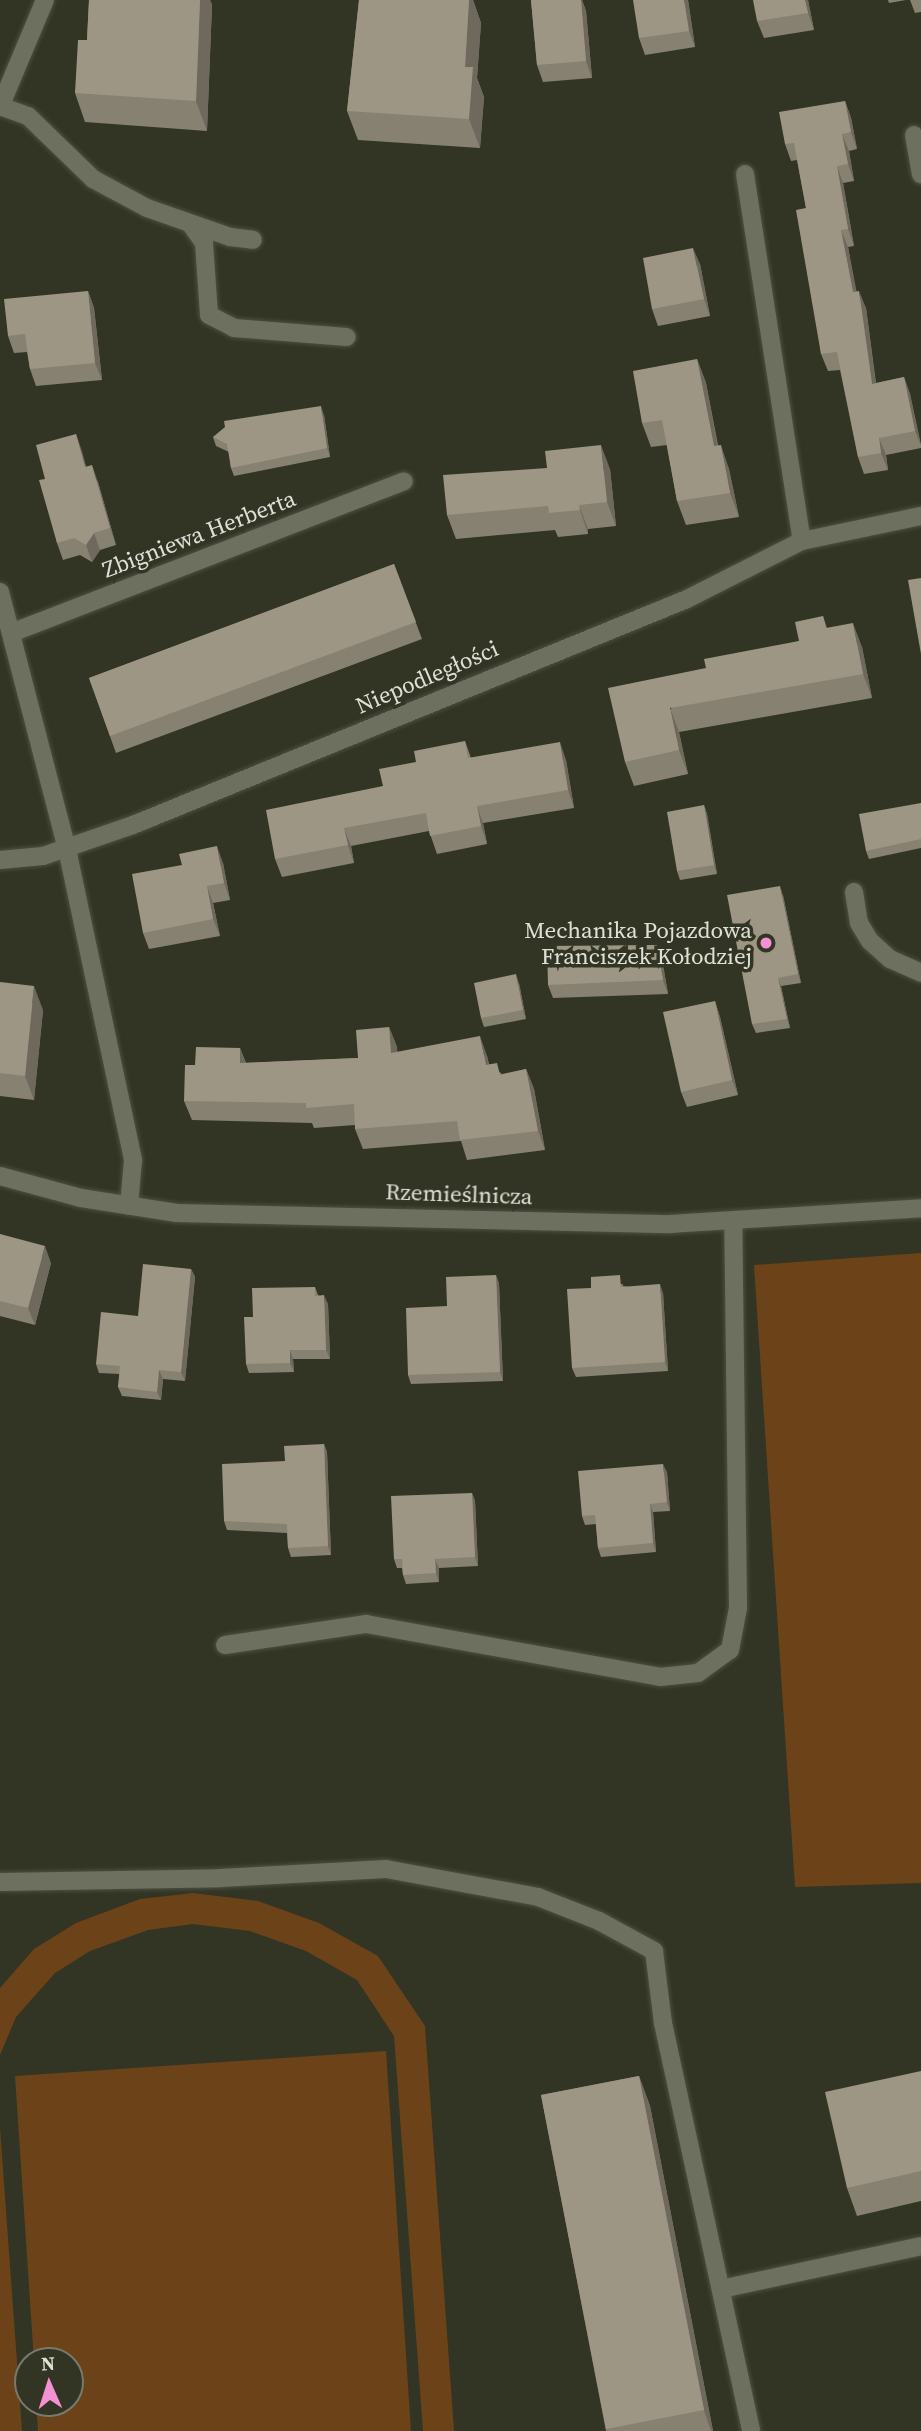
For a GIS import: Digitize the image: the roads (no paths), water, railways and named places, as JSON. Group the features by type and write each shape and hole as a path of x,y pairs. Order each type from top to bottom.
{"street":[{"path":"45,0 0,106 27,116 93,179 192,226 253,240"},
{"path":"914,135 921,174"},
{"path":"745,174 802,541"},
{"path":"192,226 204,243 209,316 234,328 347,337"},
{"name":"Zbigniewa Herberta","path":"11,633 404,481"},
{"name":"Niepodległości","path":"67,849 687,599 802,541 921,516"},
{"path":"0,592 67,849 133,1160 129,1206"},
{"path":"0,860 67,849"},
{"path":"854,892 859,923 870,942 890,959 921,973"},
{"name":"Rzemieślnicza","path":"0,1176 129,1206 177,1213 733,1223 921,1208"},
{"path":"225,1645 366,1624 660,1677 698,1673 730,1650 737,1608 733,1223"},
{"path":"0,1882 221,1878 386,1869 538,1897 599,1921 654,1951 663,2023 751,2431"},
{"path":"721,2289 921,2245"}],"place":[{"name":"Mechanika Pojazdowa Franciszek Kołodziej","path":"766,943"}]}
